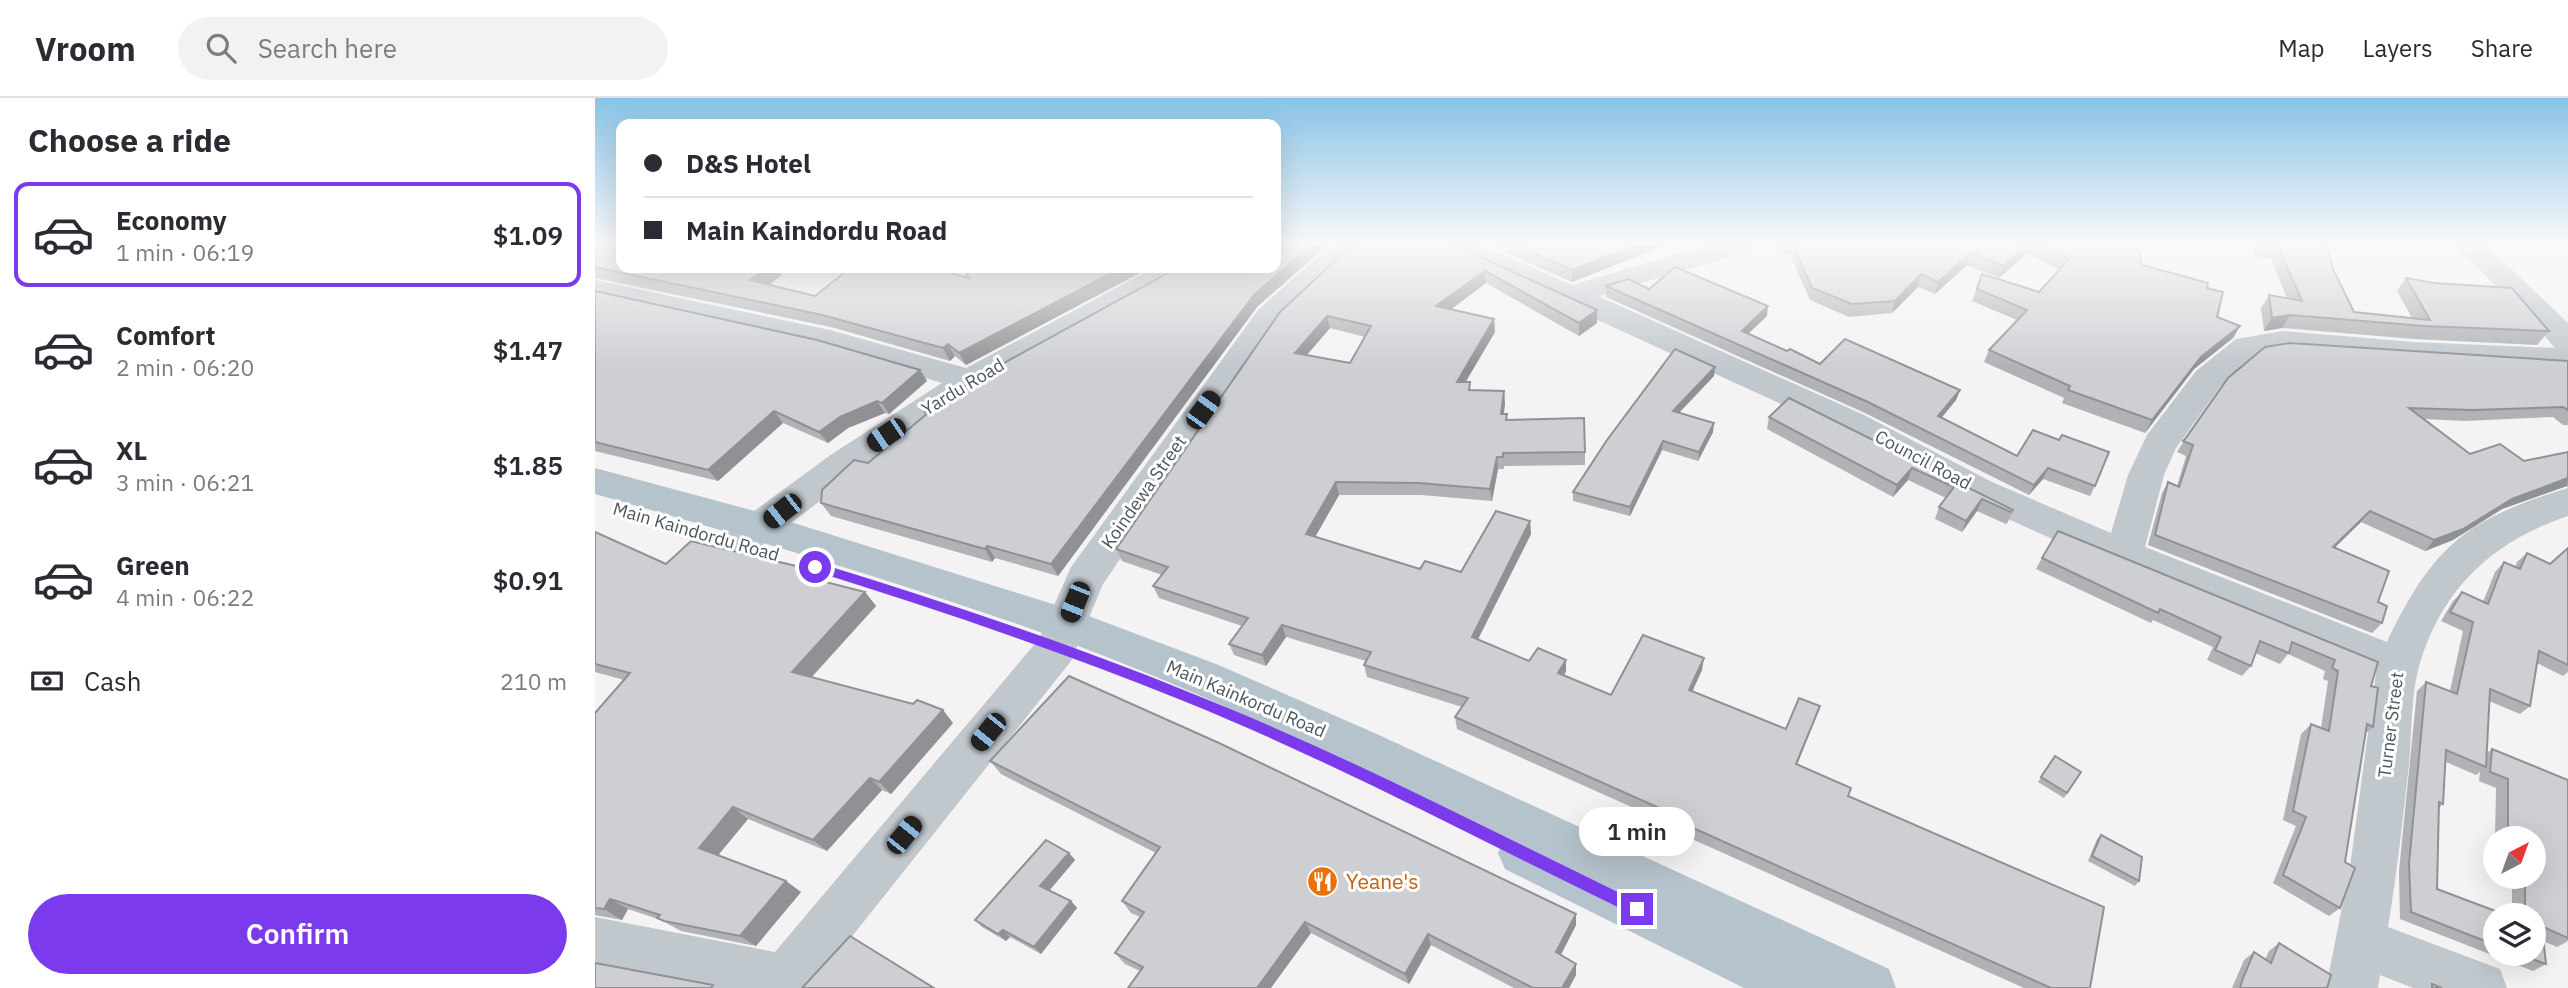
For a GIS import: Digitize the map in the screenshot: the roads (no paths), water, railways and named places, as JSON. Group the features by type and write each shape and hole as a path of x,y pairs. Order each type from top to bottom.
{"main road":[{"path":"595,481 750,535"},
{"name":"Main Kaindordu Road","path":"595,504 750,535 963,612 1061,638 1339,765 1800,988"},
{"name":"Main Kainkordu Road","path":"1061,638 1201,677 1354,745 1870,988"}],"street":[{"name":"Yardu Road","path":"750,535 845,463 970,380 1146,285"},
{"name":"Koindewa Street","path":"782,984 1061,638 1092,566 1270,316 1305,285"},
{"name":"Council Road","path":"1549,285 1852,423 1979,491 2124,555 2398,664"},
{"path":"1570,295 1605,285"},
{"path":"2520,285 2556,313 2568,343"},
{"path":"595,289 830,340 970,380"},
{"path":"2124,555 2146,475 2160,444 2208,379 2246,346 2282,341 2414,352 2568,359"},
{"name":"Turner Street","path":"2357,966 2374,867 2398,664 2428,598 2451,567 2478,543 2535,513 2568,502"},
{"path":"595,942 782,984"},
{"path":"2357,966 2481,988"}],"place":[{"name":"Yeane's","path":"1323,882"}]}
